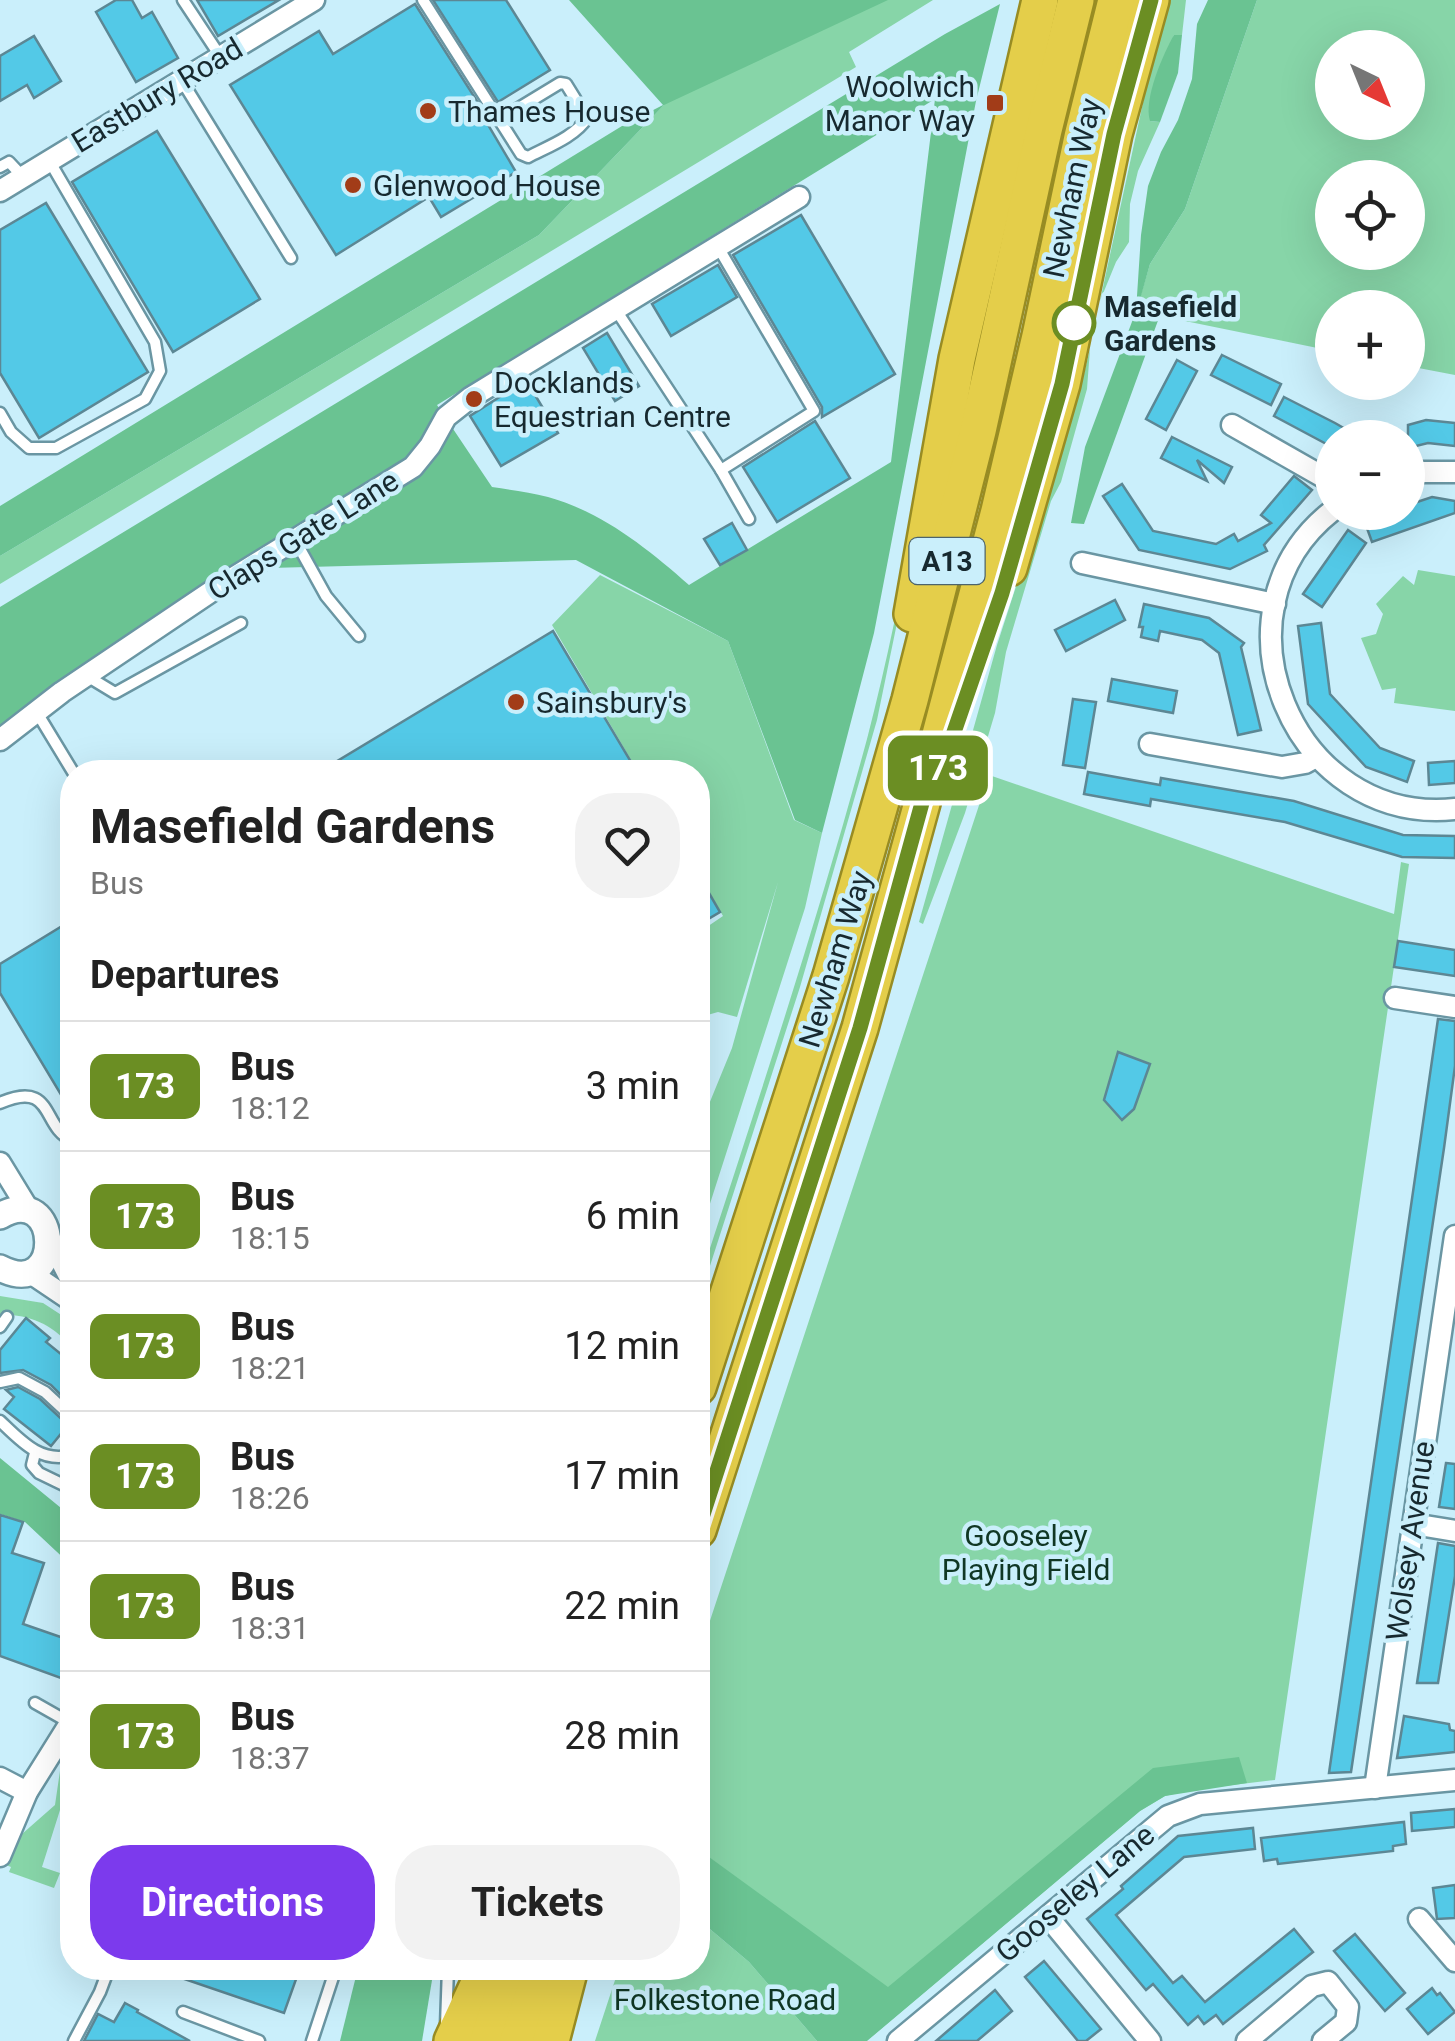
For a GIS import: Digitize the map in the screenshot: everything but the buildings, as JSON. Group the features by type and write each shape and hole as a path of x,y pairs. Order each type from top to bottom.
{"highway":[{"name":"A13","path":"884,793 957,359 1040,0"},
{"name":"Newham Way","path":"710,1350 831,976 937,601 1076,0"},
{"name":"Newham Way","path":"710,1493 860,1028 975,610 1116,0"},
{"name":"A13","path":"922,803 953,735 980,660 1062,384 1114,134 1151,0"},
{"path":"449,2041 480,1980"},
{"path":"488,2041 507,1980"},
{"path":"518,2041 538,1980"},
{"path":"551,2041 567,1980"}],"street":[{"name":"Eastbury Road","path":"0,191 314,0"},
{"name":"Claps Gate Lane","path":"0,740 35,710 212,590 412,467 430,446 446,417 470,398 799,197"},
{"path":"1232,425 1315,472"},
{"path":"1425,472 1455,472"},
{"path":"1315,529 1285,572 1271,636 1273,669 1296,731 1316,757 1344,781 1377,798 1413,808 1455,810"},
{"path":"1082,563 1275,604"},
{"path":"1150,744 1282,767 1316,757"},
{"path":"1395,998 1455,1007"},
{"path":"0,1162 30,1212 46,1227 60,1259"},
{"path":"0,1216 19,1210 30,1212"},
{"name":"Wolsey Avenue","path":"1374,1788 1413,1524 1446,1354 1455,1236"},
{"path":"8,1271 39,1266 46,1257 49,1237"},
{"path":"8,1271 60,1295"},
{"path":"1413,1524 1455,1531"},
{"path":"0,1856 6,1829 60,1741"},
{"path":"0,1778 27,1792"},
{"name":"Gooseley Lane","path":"898,2041 1168,1816 1200,1804 1455,1780"},
{"path":"1049,1918 1143,2038"},
{"path":"1419,1919 1452,1951"},
{"path":"1247,2041 1312,1986 1328,1982 1348,2006 1346,2022 1322,2041"}],"lane":[{"path":"183,0 220,57"},
{"path":"423,0 499,120 521,154 528,157 574,132 586,118 566,84 560,83 499,120"},
{"path":"181,80 291,258"},
{"path":"0,413 11,432 29,448 56,448 145,399 160,371 155,342 49,161"},
{"path":"0,167 9,162 22,177"},
{"path":"718,247 814,412 722,470"},
{"path":"616,310 722,470 749,519"},
{"path":"295,540 326,596 358,636"},
{"path":"86,675 114,693 241,623"},
{"path":"35,710 66,760"},
{"path":"0,1103 23,1096 34,1098 60,1131"},
{"path":"0,1382 18,1378 60,1405"},
{"path":"0,1421 35,1453 60,1457"},
{"path":"35,1453 32,1465 60,1482"},
{"path":"35,1703 60,1717"},
{"path":"74,2041 105,1980"},
{"path":"312,2041 332,1980"},
{"path":"448,1980 449,2041"},
{"path":"183,2012 259,2041"}],"green space":[{"path":"569,0 888,0 664,105 539,235 0,556 0,506 622,126 663,105"},
{"path":"578,0 933,0 849,52 856,67 0,584 0,556 539,235 664,105"},
{"path":"1169,0 1186,0 1182,35 1174,35 1150,121 1160,122 1138,171 1130,204 1129,242 1100,301 1149,75"},
{"path":"1208,0 1257,0 1185,209 1150,264 1137,310 1160,315 1084,524 1071,523 1085,447 1136,311 1148,186 1192,79 1197,24"},
{"path":"1257,0 1455,0 1455,375 1425,369 1425,290 1315,290 1315,348 1136,311 1150,264 1185,209"},
{"path":"1000,4 976,101 874,633 822,833 795,820 728,641 576,560 269,568 26,706 0,731 0,607","holes":["935,99 891,462 689,585 640,545 587,512 548,497 492,487 437,405"]},
{"path":"1174,35 1182,35 1178,73 1160,122 1150,121 1152,90"},
{"path":"1090,349 1087,389 1006,652 995,713 965,813 923,924 919,922 997,645"},
{"path":"929,468 877,720 800,987 710,1266 710,1248 807,945 867,739 922,485"},
{"path":"1418,570 1455,576 1455,711 1394,703 1396,688 1382,690 1361,638 1376,634 1383,614 1376,604 1403,576 1414,585"},
{"path":"600,575 728,641 794,820 822,833 805,908 710,1204 710,1102 732,1048 778,882 737,1017 718,1012 710,1014 710,925 723,916 710,893 710,760 631,760 552,625"},
{"name":"Gooseley Playing Field","path":"989,775 1394,914 1401,862 1409,864 1275,1780 1191,1790 1165,1796 1140,1811 870,2038 710,1879 710,1621"},
{"path":"0,1296 43,1303 60,1314 60,1336 40,1322 0,1314"},
{"path":"0,1458 60,1507 60,1555 25,1522 0,1514"},
{"path":"1239,1757 1247,1783 1165,1796 1140,1811 867,2041 817,2041 749,1962 710,1929 710,1858 888,1987 1153,1768"},
{"path":"60,1771 60,1810 42,1867 60,1873 54,1888 9,1872 11,1867 6,1865 22,1834 55,1805"},
{"name":"Folkestone Road","path":"710,1929 749,1962 817,2041 595,2041 615,1980 710,1980"},
{"path":"355,1980 432,1980 422,2041 340,2041"}],"bus line":[{"name":"173","path":"710,1493 860,1028 922,803 953,735 1002,593 1062,384 1114,134 1151,0"}],"place":[{"name":"Woolwich Manor Way","path":"995,103"},
{"name":"Thames House","path":"428,111"},
{"name":"Glenwood House","path":"353,185"},
{"name":"Masefield Gardens","path":"1074,323"},
{"name":"Docklands Equestrian Centre","path":"474,399"},
{"name":"Sainsbury's","path":"516,702"}]}
